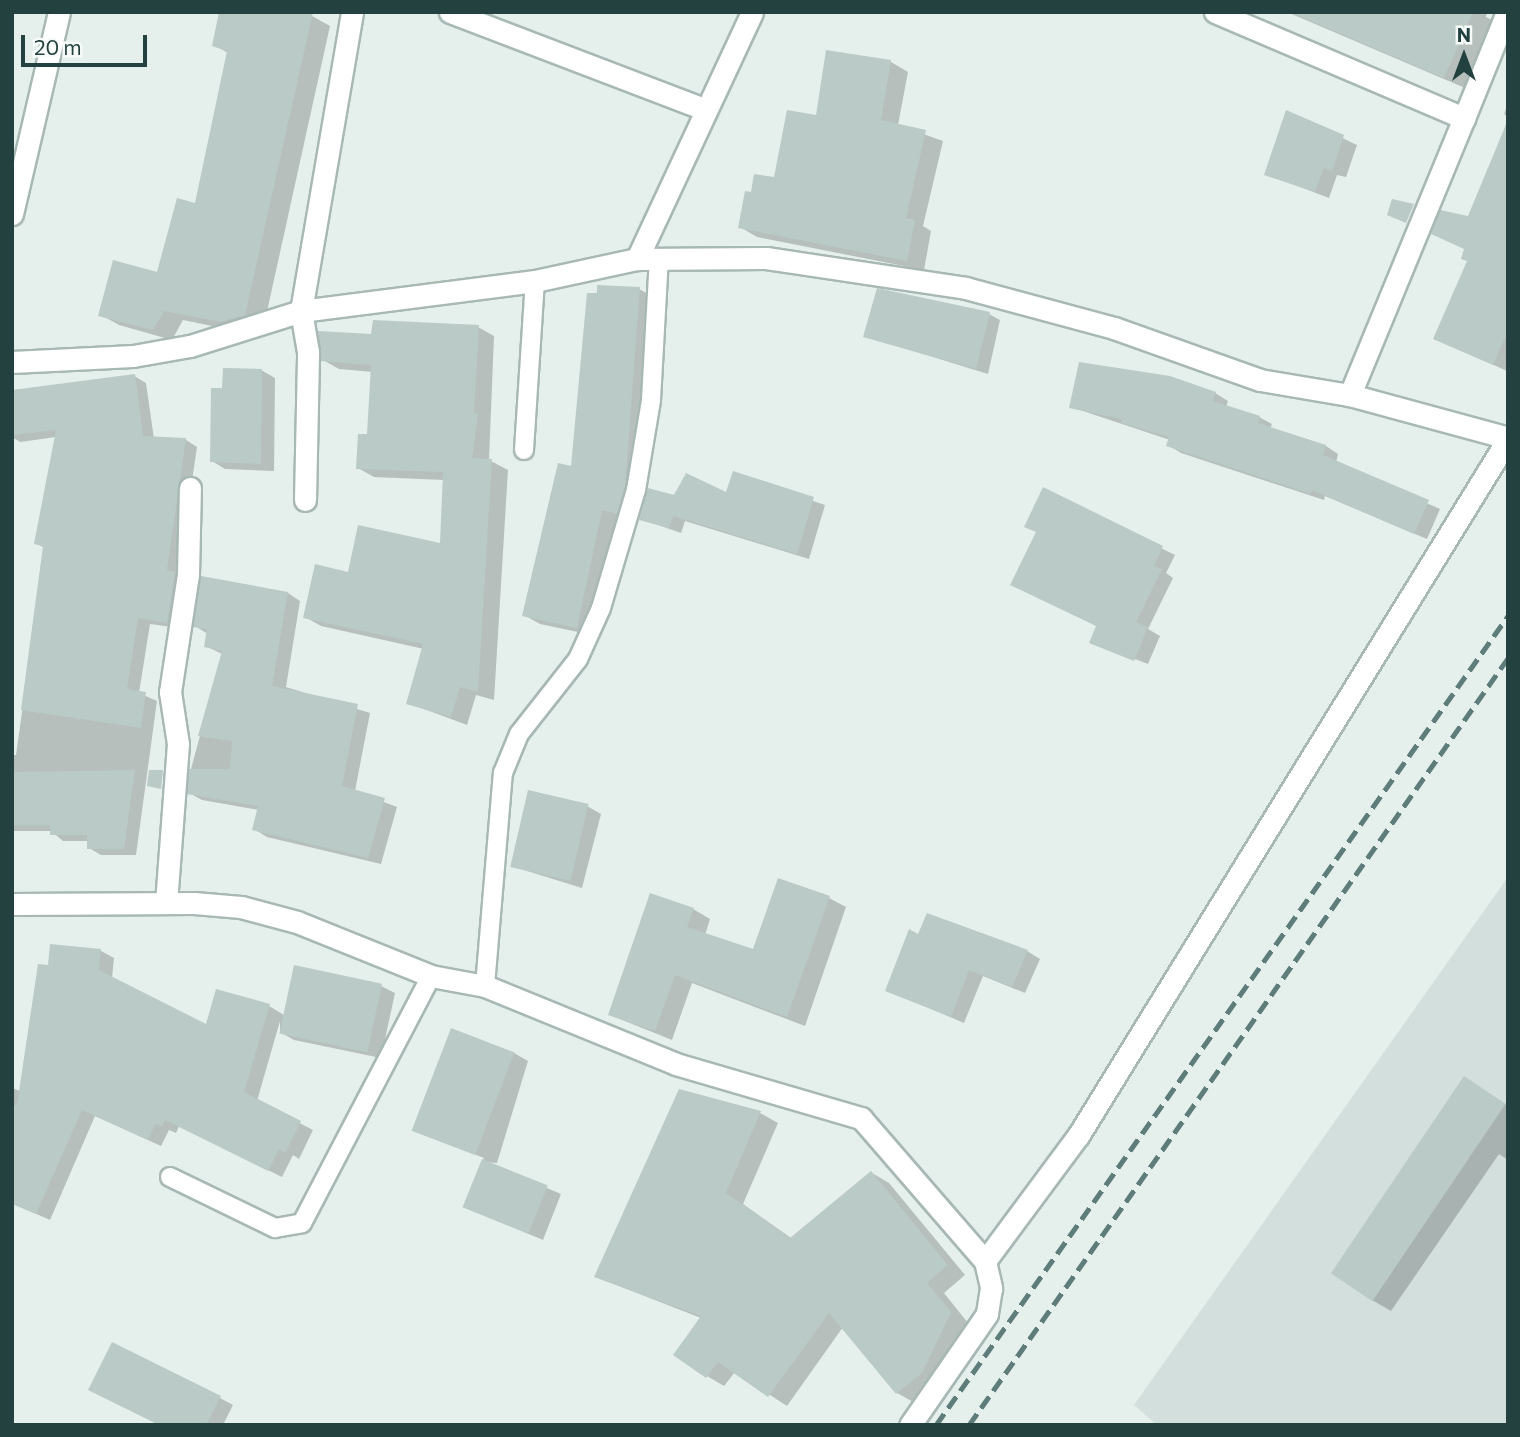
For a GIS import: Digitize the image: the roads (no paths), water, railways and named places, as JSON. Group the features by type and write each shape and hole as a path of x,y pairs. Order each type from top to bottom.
{"street":[{"path":"12,214 59,12"},
{"path":"305,500 308,352 301,311 352,12"},
{"path":"450,12 706,110"},
{"path":"637,259 752,12"},
{"path":"1215,12 1464,118"},
{"path":"1350,395 1507,12"},
{"path":"12,362 133,356 190,346 301,311 535,281 637,259 766,258 965,288 1114,328 1260,380 1350,395 1508,439 1078,1136 985,1261"},
{"path":"166,903 178,744 170,692 188,574 190,488"},
{"path":"12,904 166,903 241,907 297,922 431,976 485,986 676,1064 861,1118 985,1261 991,1289 987,1314 910,1425"}],"lane":[{"path":"485,986 503,773 519,734 578,659 609,581 636,489 651,400 659,259"},
{"path":"524,450 535,281"},
{"path":"170,1177 275,1228 302,1223 431,976"}],"railway":[{"path":"936,1425 1508,616"},
{"path":"969,1425 1508,658"}]}
